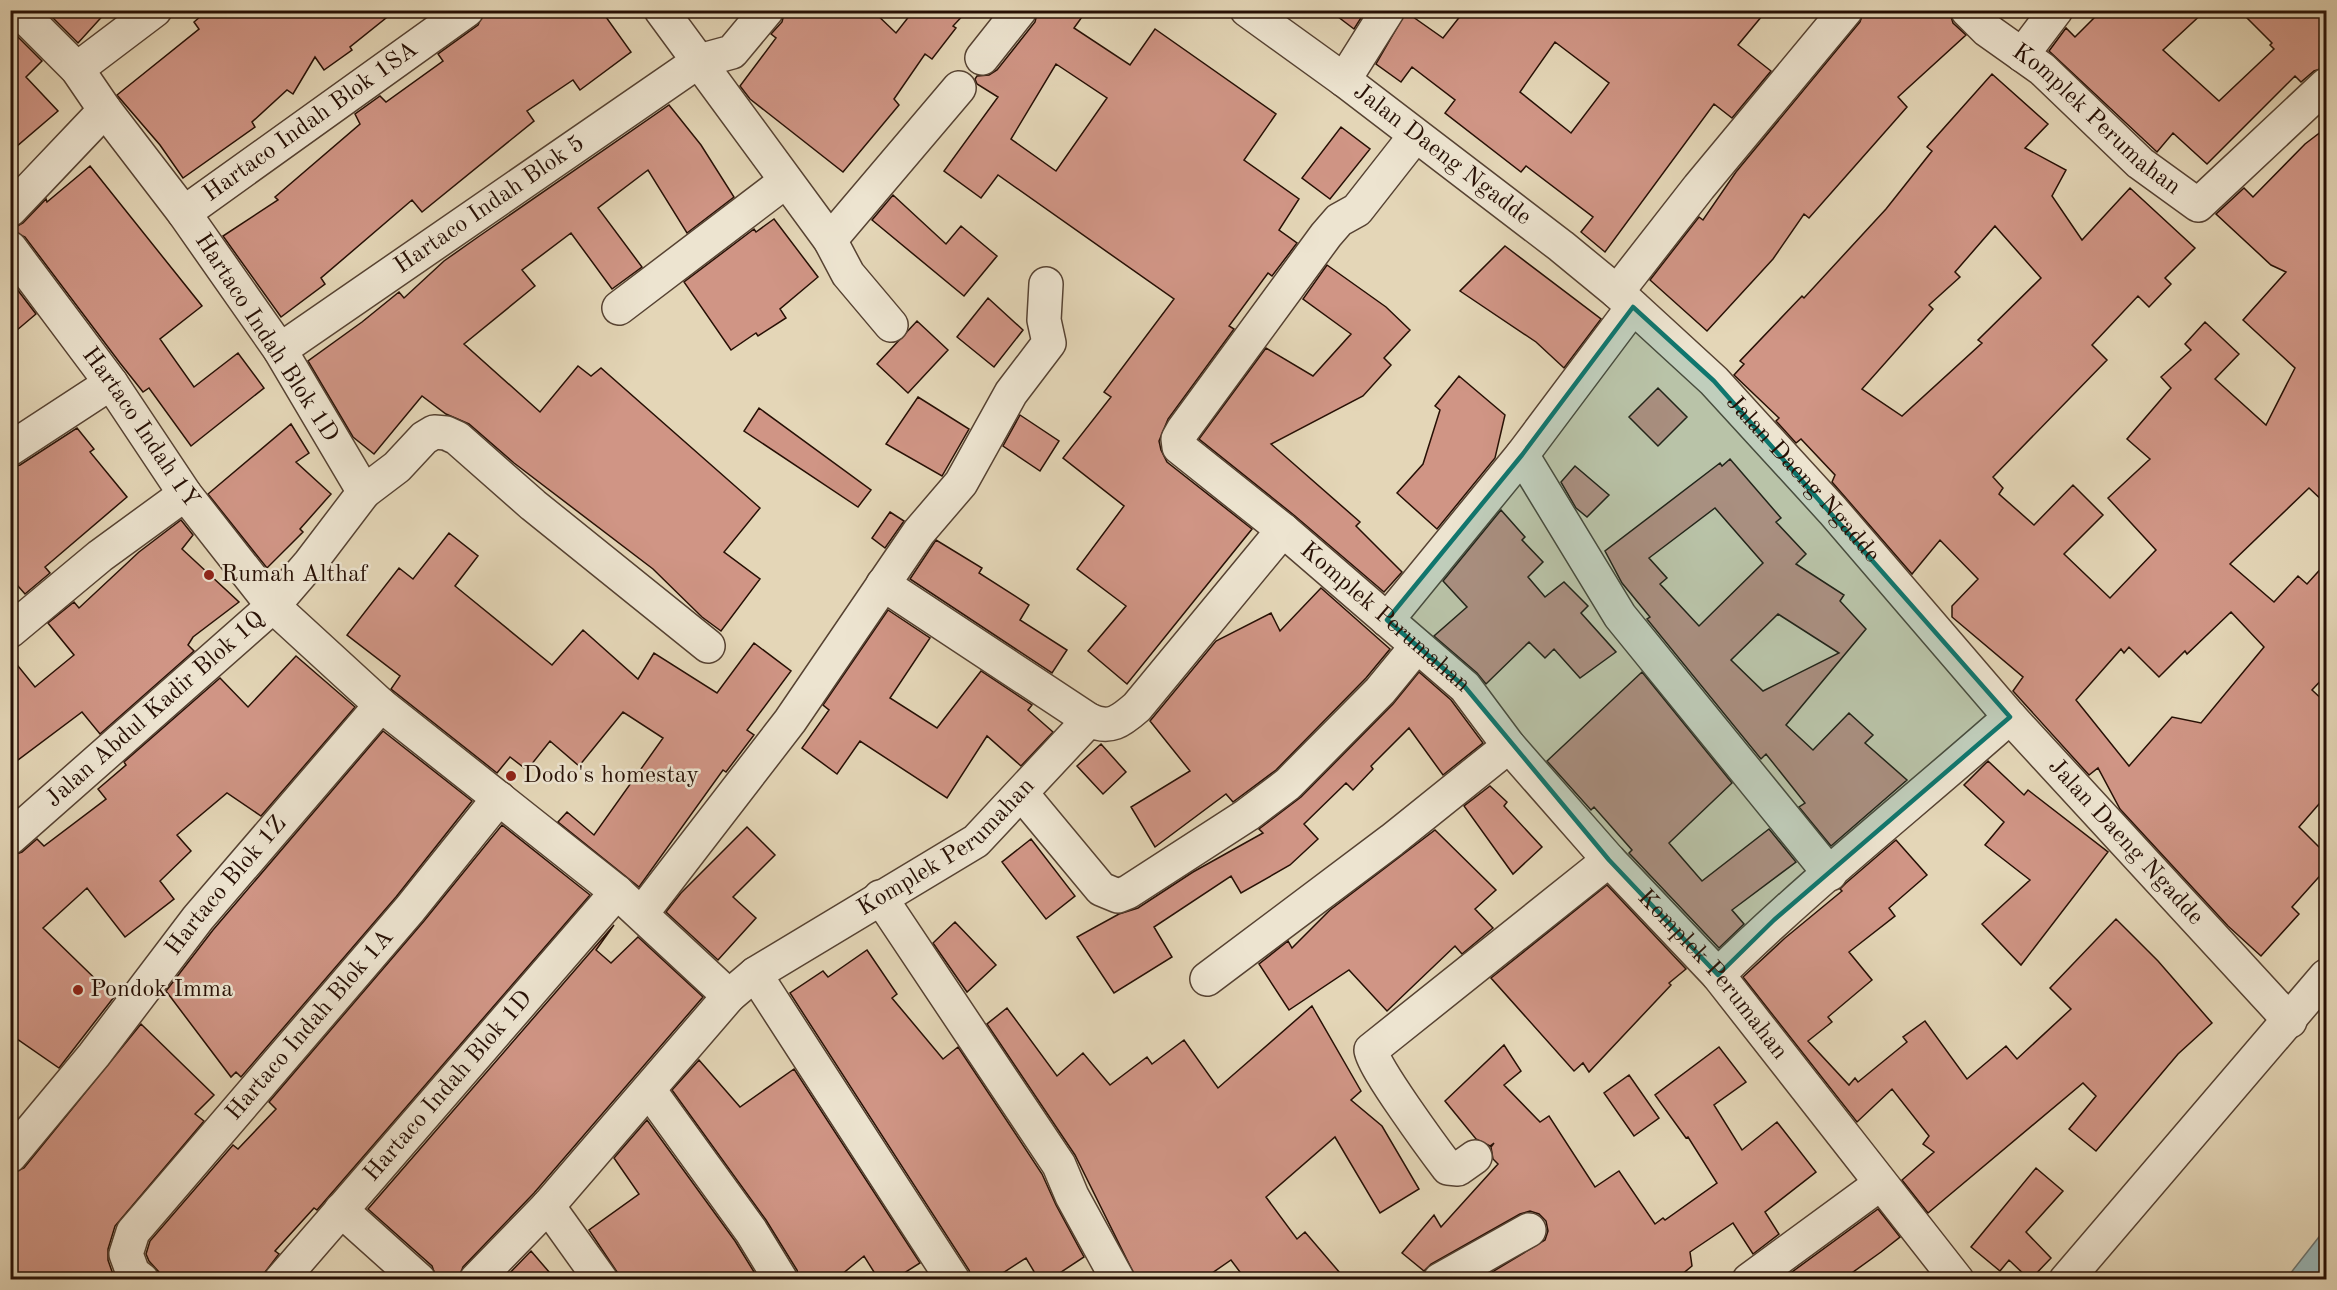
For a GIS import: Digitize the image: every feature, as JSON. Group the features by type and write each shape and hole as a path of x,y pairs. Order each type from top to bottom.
{"street":[{"name":"Hartaco Indah Blok 1D","path":"18,10 77,69 105,110 184,213 279,350 364,492"},
{"path":"77,69 155,10"},
{"name":"Hartaco Indah Blok 1SA","path":"184,213 467,10"},
{"path":"661,10 830,240 848,274 891,325"},
{"path":"699,60 732,52 767,10"},
{"path":"982,58 1020,10"},
{"name":"Jalan Daeng Ngadde","path":"1247,10 1344,80 1625,300 1699,367 1856,536 2010,717 2290,1021"},
{"path":"1344,80 1388,10"},
{"path":"1387,620 1522,455 1699,187 1846,10"},
{"name":"Komplek Perumahan","path":"1966,10 2042,69 2140,163 2198,205 2326,85"},
{"path":"2022,55 2056,10"},
{"name":"Hartaco Indah Blok 5","path":"279,350 699,60"},
{"path":"830,240 959,88"},
{"path":"10,210 105,110"},
{"path":"1283,530 1183,452 1177,444 1178,439 1326,235 1339,220 1357,210 1415,136"},
{"path":"619,308 786,180"},
{"name":"Hartaco Indah 1Y","path":"10,248 111,383 185,494 273,606 381,705 642,913 729,996"},
{"path":"642,913 790,721 919,532 961,483 1011,393 1049,343 1044,320 1046,284"},
{"path":"10,449 111,383"},
{"path":"273,606 364,492 397,467 424,438 434,432 446,433 457,438 533,505 708,646"},
{"path":"1522,455 1620,616 1830,874"},
{"path":"10,631 100,556 185,494"},
{"name":"Komplek Perumahan","path":"476,1280 548,1206 729,996 755,974 976,841 1089,720 1108,725 1118,722 1137,707 1283,530 1465,687 1509,746 1609,860 1718,975 1957,1280"},
{"path":"883,584 1089,720"},
{"name":"Jalan Abdul Kadir Blok 1Q","path":"10,837 273,606"},
{"path":"1022,794 1101,890 1118,896 1128,892 1247,815 1288,784 1380,691 1417,646"},
{"name":"Hartaco Blok 1Z","path":"10,1156 94,1055 198,918 381,705"},
{"path":"1718,975 1774,920 2010,717"},
{"path":"1207,979 1383,847 1509,746"},
{"name":"Hartaco Indah Blok 1A","path":"134,1267 130,1238 145,1218 410,909 499,798"},
{"path":"1475,1157 1458,1169 1448,1168 1384,1077 1372,1057 1371,1050 1609,860"},
{"name":"Hartaco Indah Blok 1D","path":"281,1280 617,892"},
{"path":"880,897 1059,1165 1072,1196 1118,1280"},
{"path":"755,974 952,1280"},
{"path":"2066,1280 2290,1021 2326,976"},
{"path":"649,1090 751,1232 781,1280"},
{"path":"1749,1280 1881,1184"},
{"path":"548,1206 601,1280"},
{"path":"341,1210 419,1280"},
{"path":"1440,1280 1529,1230"}],"highlighted area":[{"path":"1633,307 1714,381 2010,717 1774,920 1718,975 1609,860 1465,687 1387,620 1522,455"}],"water":[{"path":"2326,1228 2326,1279 2286,1279"}],"building":[{"path":"45,10 108,10 78,43"},
{"path":"208,10 396,10 350,47 352,50 324,70 315,57 293,94 287,90 252,122 255,127 183,178 160,145 117,95 199,29 194,22"},
{"path":"485,10 601,10 631,52 580,90 573,80 527,111 534,121 422,212 412,200 321,278 325,284 281,317 223,236 278,200 275,197 360,124 355,114 380,96 386,102 443,61 438,54 478,25"},
{"path":"785,10 872,10 896,33 914,10 968,10 953,26 956,28 932,59 925,54 894,99 899,105 843,172 750,99 740,86 776,38 771,34 782,22"},
{"path":"1038,10 1087,10 1074,28 1130,65 1155,29 1276,114 1244,160 1299,199 1279,230 1297,243 1272,276 1268,273 1229,326 1234,329 1168,419 1159,441 1167,462 1252,529 1127,684 1088,651 1126,606 1077,569 1124,506 1063,458 1111,397 1104,392 1174,299 998,175 981,198 944,171 998,97 977,84 975,79 977,76 989,75 997,70 1035,22","holes":["1056,64 1107,98 1056,171 1011,139"]},
{"path":"1329,10 1366,10 1354,29"},
{"path":"1465,10 1767,10 1738,45 1771,71 1732,118 1714,104 1605,252 1581,232 1593,217 1526,166 1521,172 1445,113 1455,100 1412,67 1401,82 1376,64 1406,12 1443,38","holes":["1555,42 1609,83 1571,133 1520,92"]},
{"path":"1864,10 1949,10 1953,23 1966,35 1898,97 1907,107 1809,218 1804,214 1773,259 1707,331 1650,280 1699,217 1703,220 1736,172 1860,22"},
{"path":"2102,10 2206,10 2163,50 2219,101 2274,49 2270,45 2272,43 2239,10 2326,10 2326,67 2314,71 2301,82 2295,76 2207,164 2173,133 2157,152 2049,51 2066,28 2075,37"},
{"path":"10,29 42,61 26,77 58,111 10,152"},
{"path":"1992,74 2048,124 2025,148 2066,170 2052,196 2082,240 2130,188 2195,248 2165,278 2171,284 2149,307 2138,296 2092,345 2107,360 1993,477 2003,488 1999,494 2034,525 2073,485 2103,515 2064,554 2110,598 2156,550 2108,498 2150,459 2127,439 2171,388 2161,377 2191,350 2185,344 2205,322 2239,354 2215,379 2266,425 2295,368 2243,320 2286,272 2271,265 2216,214 2244,188 2253,197 2305,144 2326,128 2326,504 2309,488 2230,564 2274,602 2298,576 2307,584 2326,563 2326,675 2312,690 2326,703 2326,796 2299,827 2326,854 2326,869 2292,907 2299,914 2261,956 2228,926 2120,809 2098,768 2089,775 2013,691 2023,677 1952,617 1952,606 1978,579 1940,540 1912,574 1832,482 1835,475 1801,439 1796,443 1776,421 1779,418 1734,375 1744,364 1740,361 1802,296 1804,298 1886,209 1932,151 1927,147","holes":["1995,226 2041,278 1978,340 1982,343 1902,416 1862,389 1933,309 1929,305 1960,277 1955,272","2231,612 2264,647 2201,723 2172,717 2129,766 2076,700 2121,649 2124,653 2129,647 2159,677 2185,651 2187,654"]},
{"path":"669,105 701,145 734,197 687,233 648,170 598,208 642,267 612,289 571,233 522,270 535,286 464,344 540,412 578,366 591,376 601,368 760,508 724,552 760,579 721,631 702,617 653,569 514,463 469,424 446,414 422,396 374,454 353,437 308,361 399,292 404,298 444,261"},
{"path":"1341,127 1370,149 1330,199 1302,178"},
{"path":"90,166 202,306 160,339 194,387 238,353 264,388 191,446 149,388 143,392 25,237 10,230 23,223 46,199 47,202"},
{"path":"893,195 946,244 961,226 997,256 964,296 872,220"},
{"path":"774,219 818,277 780,309 786,318 758,336 756,333 731,350 684,282 754,229 756,232"},
{"path":"1505,246 1601,319 1564,368 1536,342 1460,291"},
{"path":"1327,265 1386,307 1410,330 1384,358 1391,365 1363,396 1271,444 1360,522 1356,526 1402,572 1384,592 1295,516 1199,439 1266,348 1313,376 1351,334 1303,299"},
{"path":"10,280 36,314 10,336"},
{"path":"988,298 1023,330 994,367 957,337"},
{"path":"917,321 948,350 908,393 877,364"},
{"path":"1459,376 1505,415 1495,458 1437,529 1397,493 1423,464 1440,410 1435,406"},
{"path":"1658,388 1687,417 1658,446 1629,417"},
{"path":"918,397 969,429 942,476 886,444"},
{"path":"759,408 871,490 858,507 744,431"},
{"path":"1020,415 1059,441 1040,471 1003,446"},
{"path":"291,424 309,453 296,462 331,494 300,529 303,532 267,568 208,494"},
{"path":"77,428 94,449 90,452 127,497 45,567 50,573 25,594 10,577 10,468 20,465"},
{"path":"1730,459 1781,518 1776,522 1806,554 1796,564 1844,595 1840,601 1866,629 1786,725 1813,750 1849,713 1873,735 1865,743 1907,780 1831,846 1799,807 1805,803 1766,754 1761,759 1647,619 1650,617 1622,583 1605,551 1720,463 1722,466","holes":["1715,508 1763,563 1699,626 1660,584 1667,578 1649,558","1778,614 1839,653 1763,691 1731,660"]},
{"path":"1575,466 1609,495 1587,517 1576,508 1561,482"},
{"path":"1501,510 1525,537 1522,540 1543,562 1528,577 1545,597 1564,582 1588,606 1581,613 1616,652 1580,678 1554,649 1545,658 1529,642 1486,684 1477,673 1434,636 1467,607 1443,581"},
{"path":"890,512 904,521 885,548 872,538"},
{"path":"181,520 193,535 182,549 239,602 193,637 188,645 194,651 100,734 82,712 10,766 10,656 35,687 74,655 48,623 74,602 79,608 139,552"},
{"path":"449,533 478,556 455,586 552,665 583,630 638,679 654,653 717,693 754,643 791,671 747,730 754,735 726,772 723,770 639,887 558,822 567,812 594,835 663,738 623,712 579,766 550,741 527,770 510,757 497,773 391,689 400,676 347,635 399,568 413,579"},
{"path":"936,540 982,568 979,573 1029,605 1020,620 1067,650 1052,673 910,579"},
{"path":"1321,588 1390,649 1366,678 1276,770 1233,802 1226,794 1155,847 1131,807 1190,771 1150,721 1216,641 1271,613 1280,631"},
{"path":"888,610 930,638 890,698 937,728 981,671 1032,705 1028,710 1053,732 1021,766 987,736 947,798 860,741 837,774 802,748 829,710 823,705"},
{"path":"296,656 355,707 261,816 227,793 177,835 191,851 160,881 174,899 125,937 87,888 43,928 114,997 59,1068 10,1034 10,856 22,852 37,839 44,846 106,799 98,789 126,765 124,762 220,678 248,707"},
{"path":"1419,672 1451,700 1483,743 1443,775 1409,728 1371,766 1373,769 1353,790 1346,783 1304,824 1318,839 1290,865 1241,893 1231,876 1154,927 1172,957 1114,993 1077,937 1119,914 1138,908 1193,872 1263,833 1259,829 1301,797 1393,704"},
{"path":"1642,672 1732,783 1669,843 1702,881 1769,829 1796,862 1732,910 1744,924 1719,948 1629,853 1632,850 1594,807 1591,810 1547,761"},
{"path":"383,731 472,801 396,897 241,1077 236,1072 231,1077 166,991 213,930"},
{"path":"1101,744 1126,772 1103,794 1077,766"},
{"path":"1988,761 2024,795 2028,790 2108,852 2021,965 1982,924 2030,880 1985,845 2004,822 1964,785"},
{"path":"1490,786 1507,802 1504,806 1542,847 1513,874 1464,806"},
{"path":"502,825 590,895 317,1210 314,1208 275,1251 279,1254 259,1280 160,1280 159,1272 146,1254 150,1241 233,1145 238,1149 276,1109 269,1102 424,921"},
{"path":"747,827 775,855 733,897 756,918 718,960 666,912 681,893"},
{"path":"1435,830 1496,890 1475,909 1493,928 1462,954 1455,946 1387,1011 1349,970 1289,1010 1259,964 1288,941 1292,948 1330,910"},
{"path":"1031,839 1075,896 1046,919 1002,862"},
{"path":"1896,840 1927,875 1889,908 1895,916 1849,952 1872,980 1828,1017 1832,1022 1808,1041 1849,1085 1855,1078 1858,1082 1907,1042 1903,1037 1925,1021 1967,1079 2006,1046 2017,1059 2071,1009 2050,988 2116,919 2158,961 2212,1023 2178,1054 2096,1151 2069,1129 2096,1096 2083,1083 1928,1213 1902,1180 1934,1152 1923,1144 1929,1136 1892,1089 1857,1122 1743,977 1785,938 1842,891 1840,889 1846,883"},
{"path":"1607,885 1686,969 1669,983 1671,985 1589,1072 1583,1063 1574,1071 1491,978"},
{"path":"955,922 996,965 967,992 933,943"},
{"path":"614,925 596,950 611,963 638,937 703,997 534,1193 463,1267 458,1280 437,1280 432,1266 368,1209"},
{"path":"867,950 897,994 892,998 943,1059 958,1047 1042,1174 1084,1257 1049,1280 1039,1280 1026,1258 992,1280 972,1280 969,1270 790,993 823,971 828,977"},
{"path":"1312,1006 1361,1091 1351,1100 1382,1126 1419,1189 1380,1213 1335,1137 1266,1197 1297,1239 1305,1232 1346,1280 1246,1280 1231,1260 1202,1280 1137,1280 1075,1155 987,1024 1007,1008 1057,1076 1083,1053 1110,1085 1147,1057 1152,1064 1184,1040 1218,1088"},
{"path":"141,1024 214,1095 195,1114 204,1121 115,1226 108,1249 108,1260 115,1280 10,1280 10,1174 24,1168"},
{"path":"1504,1045 1521,1071 1504,1085 1540,1122 1549,1116 1595,1187 1619,1171 1655,1224 1663,1218 1665,1220 1717,1183 1688,1137 1686,1138 1655,1095 1719,1047 1746,1082 1714,1105 1742,1150 1777,1122 1816,1172 1765,1212 1779,1234 1753,1254 1733,1223 1690,1252 1692,1266 1675,1280 1479,1280 1545,1240 1548,1231 1546,1221 1539,1214 1530,1211 1520,1214 1431,1264 1424,1271 1402,1253 1434,1215 1441,1227 1498,1164 1493,1159 1491,1147 1494,1143 1490,1146 1476,1139 1445,1101"},
{"path":"699,1060 740,1107 794,1069 920,1263 893,1280 879,1280 864,1256 835,1280 800,1280 797,1270 766,1220 672,1090"},
{"path":"1629,1075 1659,1118 1634,1136 1604,1093"},
{"path":"647,1120 735,1241 759,1280 623,1280 617,1272 589,1230 639,1194 614,1158"},
{"path":"2036,1168 2063,1191 2026,1232 2051,1258 2030,1280 2009,1260 2000,1271 1971,1247"},
{"path":"1878,1209 1900,1237 1881,1252 1842,1280 1781,1280"},
{"path":"531,1251 556,1280 503,1280"}],"place":[{"name":"Rumah Althaf","path":"209,575"},
{"name":"Dodo's homestay","path":"511,776"},
{"name":"Pondok Imma","path":"78,990"}]}
